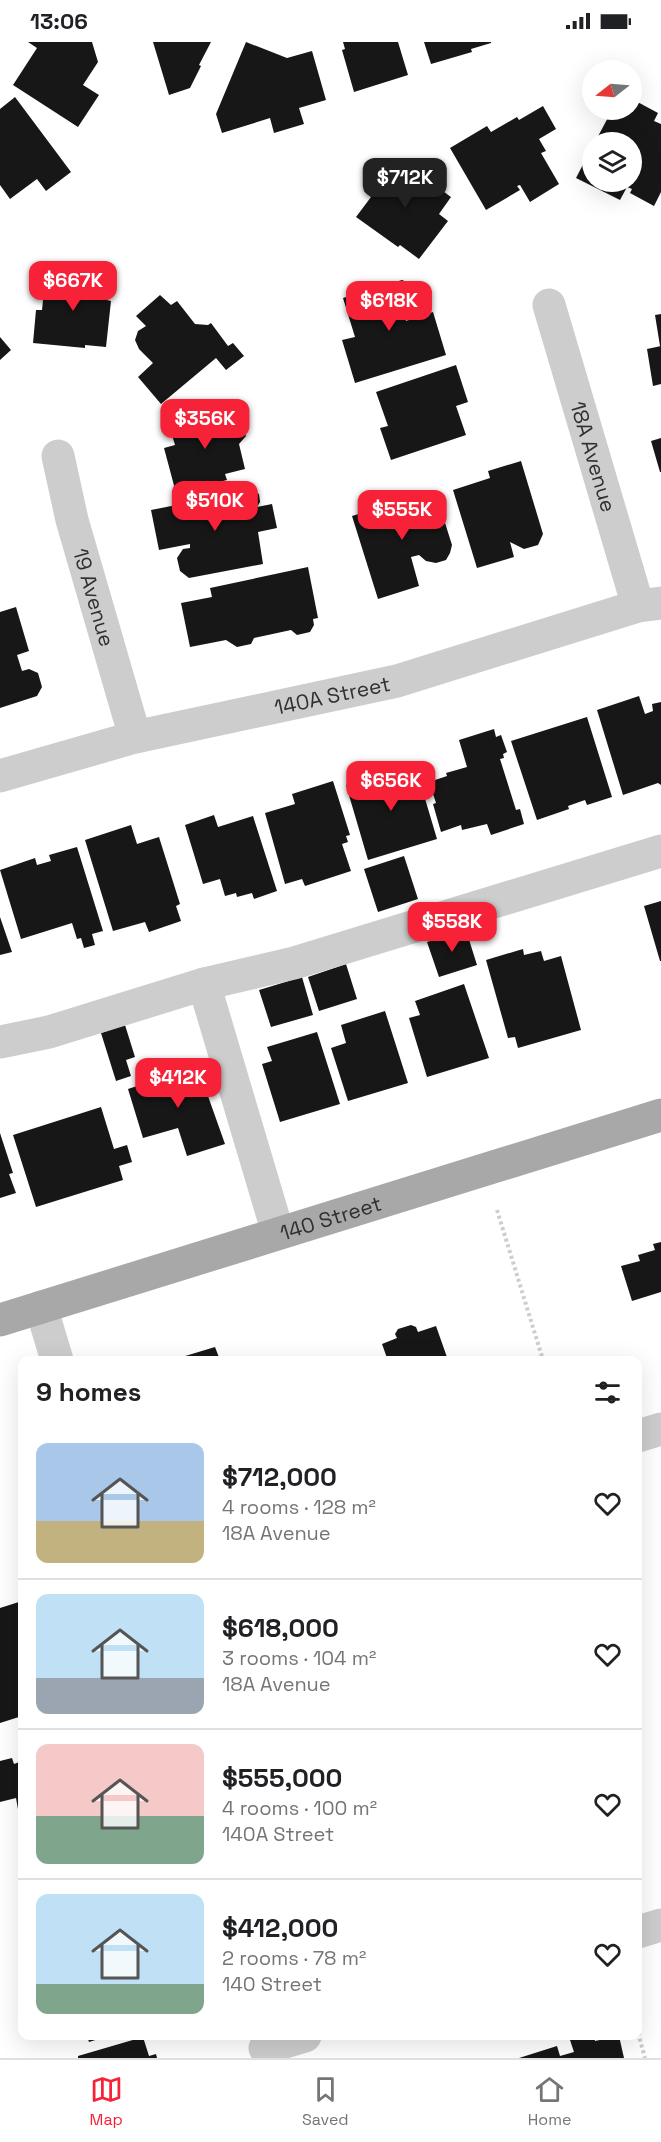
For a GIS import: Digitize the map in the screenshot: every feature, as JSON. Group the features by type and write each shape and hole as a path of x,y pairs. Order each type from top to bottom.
{"main road":[{"name":"140 Street","path":"0,1320 661,1115"}],"street":[{"name":"18A Avenue","path":"549,305 650,605"},
{"name":"19 Avenue","path":"58,456 72,520 135,737"},
{"name":"140A Street","path":"0,776 135,737 397,681 650,605"},
{"path":"0,1042 49,1032 204,984 294,963 661,851"},
{"path":"204,984 278,1233"},
{"path":"41,1307 56,1356"},
{"path":"642,1435 661,1429"},
{"path":"642,1931 661,1925"},
{"path":"265,2047 290,2040"}],"path":[{"path":"497,1210 542,1356"},
{"path":"640,2040 645,2058"}],"building":[{"path":"28,42 92,42 98,62 83,85 99,95 78,127 13,85 37,48"},
{"path":"153,42 211,42 190,88 169,95"},
{"path":"246,42 287,58 312,51 326,100 299,108 304,124 274,133 270,118 222,133 216,114"},
{"path":"343,42 398,42 408,75 354,92 342,50 345,49"},
{"path":"424,42 491,43 471,49 472,52 431,64"},
{"path":"15,97 71,172 46,191 37,179 10,199 0,185 0,109"},
{"path":"642,104 658,113 654,121 661,124 661,192 654,206 630,193 642,192 642,132 600,132 607,120 642,120"},
{"path":"543,106 556,129 539,139 546,151 541,153 559,184 530,202 520,185 517,186 520,190 486,210 450,148 487,126 491,132"},
{"path":"400,160 451,197 439,214 448,221 419,259 356,217 371,197 364,191 375,175 384,182"},
{"path":"582,166 582,181 576,178"},
{"path":"604,192 624,192 620,200"},
{"path":"46,272 109,278 107,300 111,301 106,347 85,345 85,348 33,343 36,310 42,310"},
{"path":"402,280 411,284 417,303 413,309 403,312 406,321 433,312 446,355 355,383 342,340 355,337 343,298"},
{"path":"160,295 171,305 177,301 195,324 208,325 211,323 228,346 233,343 244,356 226,370 216,358 161,404 138,377 153,363 139,349 135,340 138,331 146,326 136,316"},
{"path":"661,314 661,346 660,346 655,315"},
{"path":"0,337 11,350 0,360"},
{"path":"661,346 661,384 653,386 647,349"},
{"path":"456,365 468,402 456,406 466,435 391,460 380,428 388,426 376,392"},
{"path":"231,408 235,423 243,429 246,436 239,444 245,469 225,474 227,480 176,493 164,448 175,445 169,425"},
{"path":"661,438 661,472 660,472 651,441"},
{"path":"521,461 543,534 538,545 524,549 510,542 514,557 477,568 453,490 490,478 488,471"},
{"path":"253,490 259,494 260,502 257,507 272,504 277,528 258,532 263,564 189,578 180,571 177,558 183,549 190,548 190,544 159,550 151,510"},
{"path":"435,491 452,545 450,553 446,560 436,563 426,561 419,555 411,557 419,586 378,599 352,516"},
{"path":"308,567 318,618 313,619 314,625 310,632 297,635 291,630 254,638 251,644 237,647 226,640 190,647 181,603 212,597 210,588"},
{"path":"16,607 29,651 17,655 22,671 29,669 38,673 42,687 37,696 0,708 0,612"},
{"path":"639,696 645,714 653,711 652,704 661,702 661,785 658,783 623,795 597,710"},
{"path":"587,717 612,797 587,805 585,800 568,806 569,809 537,820 511,741"},
{"path":"494,729 496,737 501,735 507,752 503,754 504,758 500,759 516,810 520,809 524,824 491,835 487,824 462,830 461,825 441,832 433,804 436,803 429,782 447,776 446,773 467,767 459,740"},
{"path":"415,765 437,839 368,860 346,785"},
{"path":"333,781 350,835 346,836 348,842 342,844 351,871 305,886 302,879 285,884 265,813 295,804 292,794"},
{"path":"214,815 218,827 253,816 277,891 254,899 252,893 237,897 236,893 225,896 220,879 203,884 185,825"},
{"path":"131,825 137,844 159,837 180,904 176,906 181,921 149,932 145,922 113,931 85,840"},
{"path":"77,847 103,931 92,934 95,945 84,948 81,938 77,939 72,923 21,939 0,870 35,858 37,865 51,861 49,855"},
{"path":"404,856 418,899 378,912 364,869"},
{"path":"661,901 661,961 660,961 644,906"},
{"path":"0,917 12,952 0,955"},
{"path":"466,930 477,965 439,977 427,942"},
{"path":"523,949 524,955 541,951 544,961 561,956 581,1030 518,1048 515,1037 508,1038 486,960"},
{"path":"346,964 357,999 319,1011 308,977"},
{"path":"302,977 313,1015 271,1027 259,990"},
{"path":"464,984 489,1058 427,1077 409,1018 420,1015 415,1001"},
{"path":"385,1011 408,1083 348,1101 331,1048 346,1043 341,1025"},
{"path":"125,1025 135,1057 126,1060 131,1076 116,1081 101,1033"},
{"path":"317,1032 340,1104 280,1122 262,1064 272,1061 267,1047"},
{"path":"175,1063 178,1075 198,1068 225,1144 187,1156 178,1128 143,1138 128,1089 164,1077 161,1068"},
{"path":"101,1107 114,1149 127,1145 132,1162 119,1166 123,1180 36,1207 13,1135"},
{"path":"0,1133 13,1173 9,1174 16,1193 0,1198"},
{"path":"661,1242 661,1292 632,1301 621,1266 640,1261 638,1255 655,1250 653,1244"},
{"path":"411,1325 416,1327 418,1332 436,1326 447,1356 386,1356 382,1344 397,1338 395,1334 398,1329"},
{"path":"215,1347 218,1356 185,1356"},
{"path":"18,1602 18,1717 0,1723 0,1608"},
{"path":"12,1758 14,1764 18,1762 18,1809 16,1798 0,1802 0,1761"},
{"path":"133,2040 144,2040 149,2056 156,2054 157,2058 78,2058 78,2056"},
{"path":"570,2040 620,2040 624,2058 519,2058 557,2046 560,2056 574,2052"}]}
